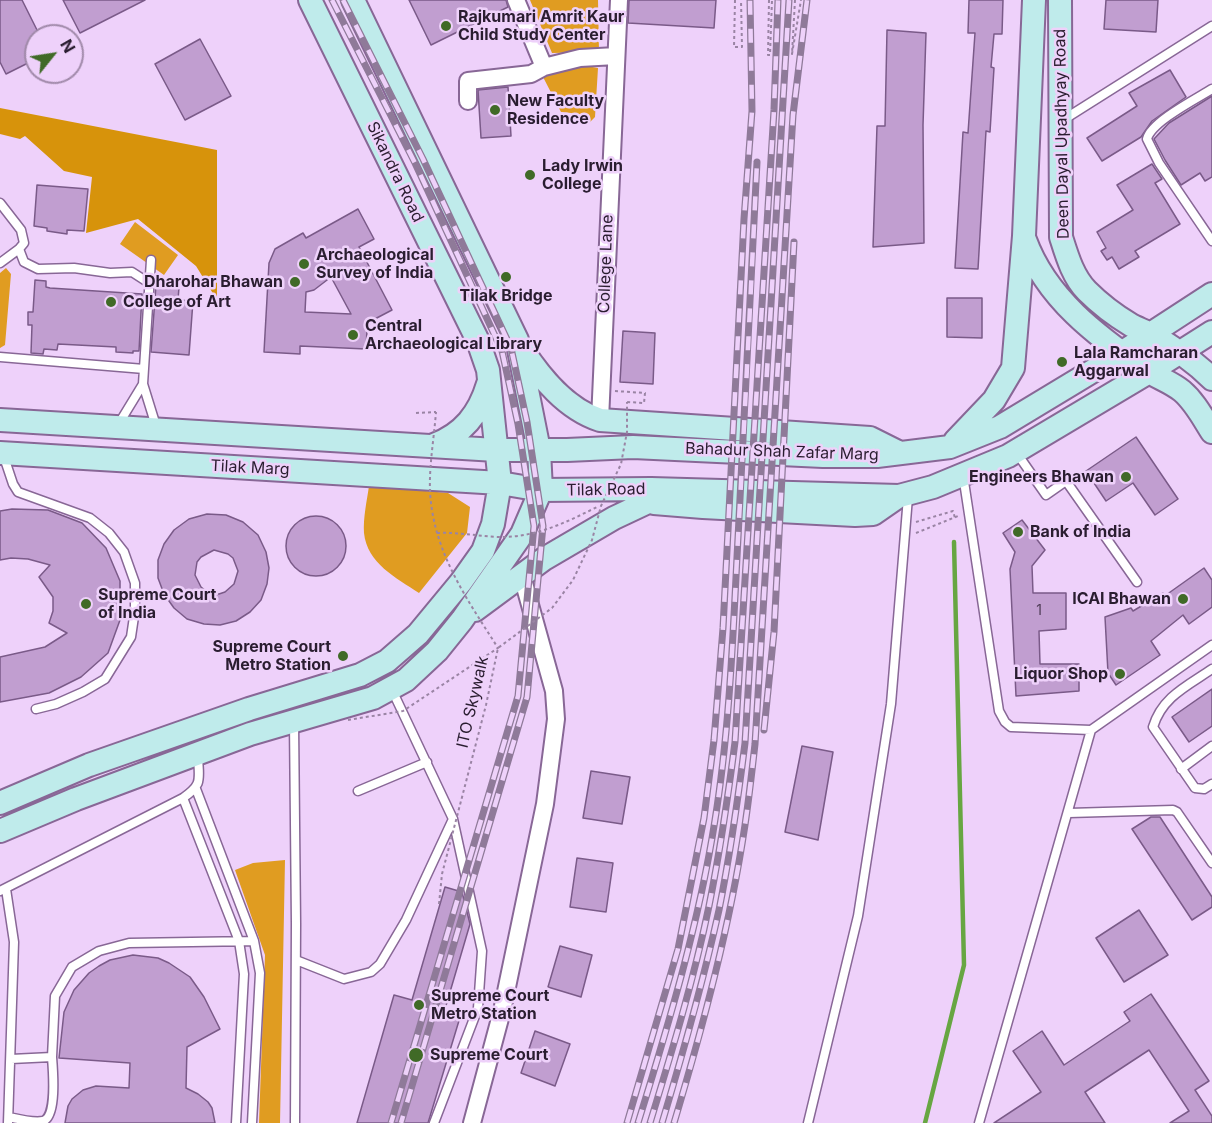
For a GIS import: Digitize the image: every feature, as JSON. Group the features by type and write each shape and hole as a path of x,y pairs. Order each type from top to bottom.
{"main road":[{"name":"Sikandra Road","path":"0,803 89,765 249,708 360,675 387,661 420,632 461,582 483,550 493,524 500,483 489,379 478,341 310,0"},
{"path":"352,0 517,340 530,361 557,393 573,407 600,420 635,424 870,438 902,453"},
{"name":"Deen Dayal Upadhyay Road","path":"950,447 994,400 1013,368 1024,236 1034,0"},
{"name":"Deen Dayal Upadhyay Road","path":"1060,0 1061,237 1069,261 1086,290 1132,325 1151,334 1200,367 1212,379"},
{"path":"1024,236 1031,257 1043,278 1058,296 1094,331 1122,353 1147,386 1164,394 1185,416 1212,438"},
{"path":"1151,334 1212,294"},
{"path":"468,319 475,326 490,329 500,321 502,314 500,306"},
{"path":"539,496 703,507 873,514 903,495 933,487 1015,452 1140,378 1212,332"},
{"name":"Bahadur Shah Zafar Marg","path":"633,447 823,456 902,453 950,447 1000,427 1151,334"},
{"path":"0,831 76,799 250,734 373,698 406,680 437,651 462,620 522,534 539,496 539,450 517,340"},
{"path":"1140,378 1173,384 1184,392 1212,432"},
{"path":"434,445 449,438 469,422 483,400 489,379"},
{"name":"Tilak Marg","path":"0,420 495,450 539,450"},
{"path":"539,450 633,447 635,424"},
{"name":"Tilak Marg","path":"1,453 500,483 539,496"},
{"name":"Tilak Road","path":"539,496 670,490 903,495"},
{"path":"462,620 544,558 648,502"},
{"path":"420,632 437,651"}],"street":[{"path":"516,0 544,67"},
{"name":"College Lane","path":"600,420 619,0"},
{"path":"468,101 468,81 531,74 544,67 580,58 616,56"},
{"path":"472,1123 502,1011 545,804 556,719 552,682 522,576"}],"lane":[{"path":"1060,122 1212,26"},
{"path":"1212,89 1149,132 1147,139 1159,163 1212,241"},
{"path":"0,203 21,230 24,243 20,249 0,263"},
{"path":"20,249 24,262 38,269 74,268 110,273 132,272 149,283"},
{"path":"151,260 143,384 157,430"},
{"path":"0,357 144,369"},
{"path":"117,427 143,384"},
{"path":"1015,452 1046,495 1066,481 1137,582"},
{"path":"1,453 18,492 90,518 108,533 124,552 135,583 135,610 131,637 105,679 83,692 36,710"},
{"path":"963,475 1001,717 1011,727 1091,730 1212,645"},
{"path":"808,1123 858,916 891,704 903,495"},
{"path":"1212,669 1168,699 1156,717 1153,728 1196,788 1204,789 1212,784"},
{"path":"391,688 453,819 482,951 478,1008 434,1123"},
{"path":"294,722 295,1123"},
{"path":"980,1121 1091,730"},
{"path":"1181,769 1212,746"},
{"path":"198,753 199,778 196,789 254,941 260,973 252,1123"},
{"path":"358,791 427,762"},
{"path":"196,789 183,798 3,890 14,942 9,1120 40,1122 51,1114 55,996 72,967 99,951 129,943 254,941"},
{"path":"183,798 239,941 244,974 236,1123"},
{"path":"1069,813 1173,810 1177,812 1212,863"},
{"path":"296,960 344,979 371,972 380,964 406,920 453,819"},
{"path":"11,1059 52,1057"}],"path":[{"path":"735,0 734,47 742,47 741,0"},
{"path":"770,0 770,55 768,55 770,0"},
{"path":"795,0 791,54 801,0"},
{"name":"ITO Skywalk","path":"439,904 442,874 486,705 498,648 552,608 573,580 592,540 601,506 621,464 627,432 627,402 644,403 645,393 601,390"},
{"path":"348,720 403,711 498,648 451,572 437,533 430,492 435,412 416,412"},
{"path":"437,533 454,532 500,537 533,533 562,525 601,506"},
{"path":"916,522 953,512 955,518"},
{"path":"916,533 961,515"}],"shaded area":[{"path":"530,0 598,0 599,52 552,53"},
{"path":"581,65 598,68 595,117 588,124 571,113 561,112 542,75"},
{"path":"0,108 217,150 217,300 196,266 138,219 86,233 92,177 64,171 25,136 20,139 0,134"},
{"path":"135,222 178,255 164,275 120,244"},
{"path":"6,268 11,274 5,345 0,348 0,273"},
{"path":"369,486 448,493 470,507 467,533 419,593 384,569 366,544 364,527"},
{"path":"285,860 280,1123 259,1123 265,955 235,870 253,863"}],"building":[{"path":"0,0 22,0 34,24 24,24 24,65 6,74 0,62"},
{"path":"63,0 145,0 84,31 84,24 75,24"},
{"name":"Rajkumari Amrit Kaur Child Study Center","path":"409,0 506,0 508,7 431,45"},
{"path":"629,0 716,0 714,28 628,23"},
{"path":"969,0 1003,0 1002,34 994,34 990,132 986,131 978,269 955,268 963,132 968,133 975,33 968,33"},
{"path":"1106,0 1158,0 1156,32 1104,29"},
{"path":"887,30 926,33 923,125 924,243 873,247 877,126 885,126"},
{"path":"200,39 231,96 185,120 155,64"},
{"path":"1170,70 1186,97 1152,121 1141,137 1102,161 1087,138 1137,106 1129,93"},
{"name":"New Faculty Residence","path":"508,87 511,136 481,138 478,90"},
{"path":"1212,96 1212,177 1205,181 1200,173 1181,185 1154,139 1169,123"},
{"path":"1152,164 1162,179 1155,183 1180,224 1135,251 1139,257 1119,269 1112,257 1107,260 1101,251 1106,248 1097,232 1133,210 1117,185"},
{"path":"37,185 88,189 84,231 67,230 67,234 34,226"},
{"name":"Dharohar Bhawan","path":"358,209 374,239 359,247 392,310 371,321 367,330 366,349 300,346 300,354 264,352 269,263 275,249 303,233 306,238","holes":["331,277 351,314 305,312 306,292 314,290"]},
{"path":"35,280 46,281 46,287 50,288 142,294 139,351 116,352 116,347 58,344 57,350 44,349 43,354 31,353 32,325 28,325 28,312 33,312"},
{"path":"156,285 179,287 178,300 193,301 189,355 151,352"},
{"path":"947,298 982,298 982,338 947,337"},
{"path":"623,331 655,333 653,384 620,382"},
{"name":"Engineers Bhawan","path":"1136,437 1178,499 1155,515 1133,483 1106,501 1086,471"},
{"name":"Supreme Court of India","path":"48,510 82,523 106,548 120,581 120,620 108,653 81,677 49,693 0,702 0,657 45,647 67,633 49,623 53,611 53,597 39,577 50,565 28,559 0,560 0,511"},
{"path":"207,514 226,515 243,522 258,535 266,552 269,568 267,584 261,600 250,612 236,621 220,625 204,624 187,619 174,608 164,594 158,578 158,560 164,544 174,530 189,519","holes":["214,550 233,558 238,571 234,584 219,594 206,591 201,587 195,575 197,562"]},
{"path":"310,516 322,516 333,521 341,529 346,546 344,558 333,571 322,576 310,576 299,571 291,563 286,552 286,540 291,529 299,521"},
{"path":"1022,520 1045,550 1032,566 1033,593 1066,593 1066,629 1039,631 1040,664 1079,664 1079,691 1016,696 1010,569 1015,552 1003,533"},
{"path":"1204,568 1212,580 1212,607 1189,624 1183,615 1151,641 1160,655 1116,685 1108,673 1105,617 1131,608 1133,611 1163,593 1166,595"},
{"path":"1212,689 1212,726 1189,742 1172,717"},
{"path":"802,746 833,752 818,840 785,832"},
{"path":"591,771 630,777 622,824 583,818"},
{"path":"1151,817 1160,817 1212,897 1212,907 1192,920 1132,829"},
{"path":"577,858 613,863 606,912 570,907"},
{"name":"Supreme Court Metro Station","path":"445,887 462,892 470,924 445,1009 461,1014 428,1123 357,1123 394,995 412,1000"},
{"path":"1139,910 1168,955 1124,982 1096,938"},
{"path":"560,946 592,955 581,997 548,987"},
{"path":"133,955 158,958 190,977 204,997 220,1029 187,1047 186,1088 208,1102 212,1108 215,1123 65,1123 68,1106 72,1099 83,1090 96,1086 129,1088 130,1063 59,1058 64,1012 74,990 89,973 99,966 110,960"},
{"path":"1151,994 1209,1081 1195,1090 1212,1116 1212,1123 1170,1123 1189,1111 1149,1050 1085,1092 1105,1123 994,1123 1041,1092 1013,1051 1042,1031 1064,1065 1130,1021 1124,1012"},
{"path":"535,1031 570,1044 555,1086 521,1073"}],"waterway":[{"path":"925,1123 964,965 954,542"}],"railway":[{"path":"332,0 415,163 502,351 518,424 534,526 518,696 391,1123"},
{"path":"343,0 423,159 511,348 527,422 543,526 527,697 401,1123"},
{"path":"627,1123 678,949 704,818 714,740 723,628 744,219 752,111 750,0"},
{"path":"650,1123 697,961 713,885 735,742 774,110 778,0"},
{"path":"662,1123 719,910 745,743 789,0"},
{"path":"674,1123 705,1013 732,901 745,825 755,744 793,115 807,0"},
{"path":"638,1123 692,935 701,897 720,785 728,715 757,162"},
{"path":"764,730 774,632 794,242"}],"place":[{"name":"Rajkumari Amrit Kaur Child Study Center","path":"446,26"},
{"name":"New Faculty Residence","path":"495,110"},
{"name":"Lady Irwin College","path":"530,175"},
{"name":"Archaeological Survey of India","path":"304,264"},
{"name":"Tilak Bridge","path":"506,277"},
{"name":"Dharohar Bhawan","path":"295,282"},
{"name":"College of Art","path":"111,302"},
{"name":"Central Archaeological Library","path":"353,335"},
{"name":"Lala Ramcharan Aggarwal","path":"1062,362"},
{"name":"Engineers Bhawan","path":"1126,477"},
{"name":"Bank of India","path":"1018,532"},
{"name":"ICAI Bhawan","path":"1183,599"},
{"name":"Supreme Court of India","path":"86,604"},
{"name":"Supreme Court‌ Metro Station","path":"343,656"},
{"name":"Liquor Shop","path":"1120,674"},
{"name":"Supreme Court Metro Station","path":"419,1005"},
{"name":"Supreme Court","path":"416,1055"}]}
